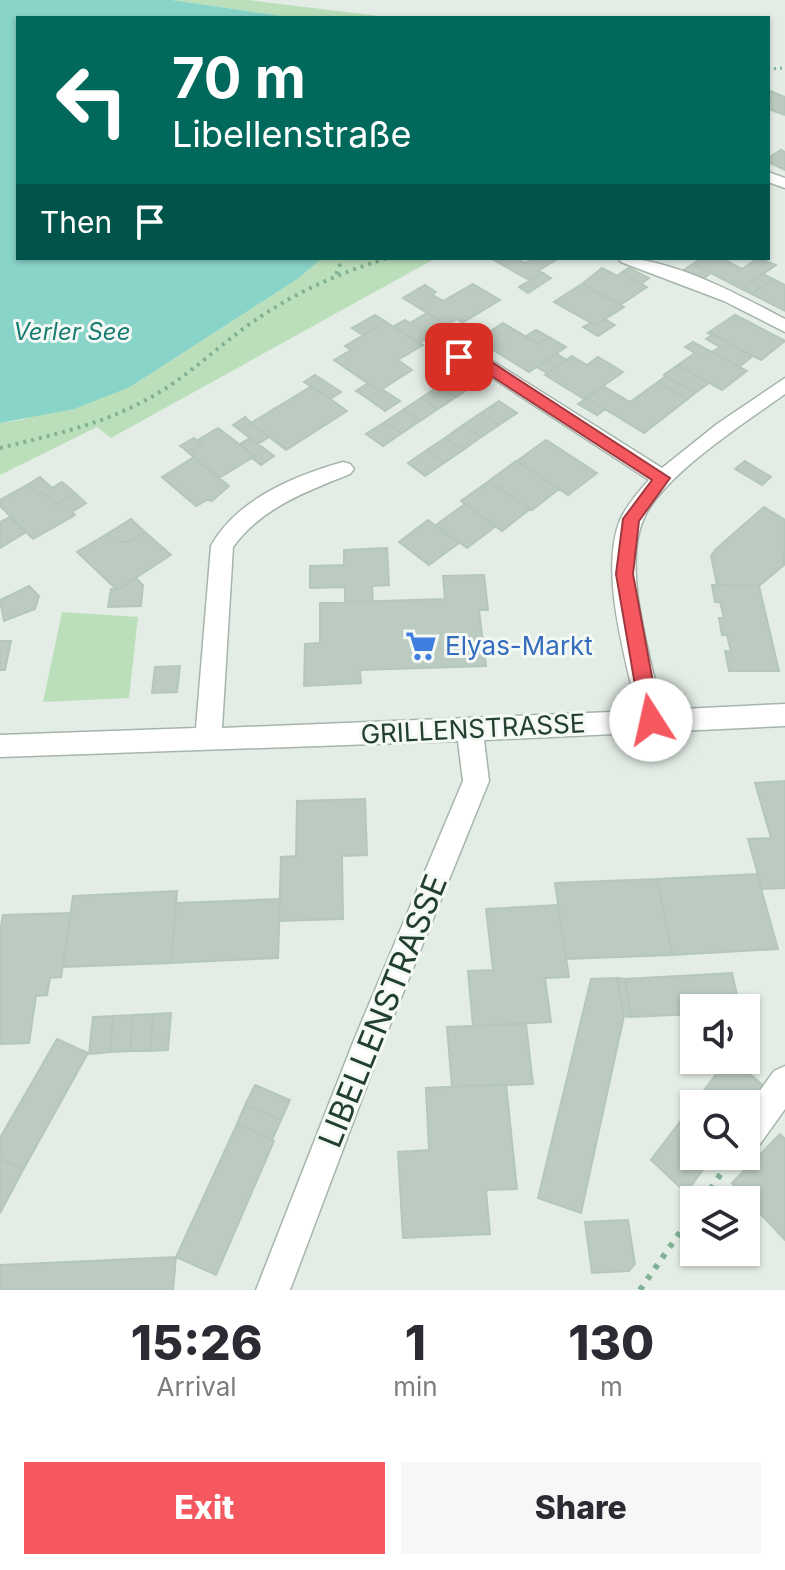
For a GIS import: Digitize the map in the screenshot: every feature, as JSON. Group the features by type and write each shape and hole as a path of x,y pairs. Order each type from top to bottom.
{"street":[{"path":"632,260 730,297 785,326"},
{"path":"459,357 487,366 662,478"},
{"path":"651,720 624,574 631,519 662,478 785,384"},
{"path":"208,739 222,546 234,526 295,487 343,469"},
{"name":"GRILLENSTRASSE","path":"0,746 470,730 785,715"},
{"name":"LIBELLENSTRASSE","path":"273,1290 369,1040 476,781 470,730"},
{"path":"760,1117 785,1082"}],"path":[{"path":"336,274 342,260"},
{"path":"0,448 100,422 143,402 202,363 260,317 336,274 382,260"},
{"path":"640,1290 680,1232"}],"green space":[{"path":"172,0 248,0 379,16 281,16"},
{"path":"320,260 432,260 111,438 97,427 0,475 0,423 21,420 130,387 299,278"},
{"path":"62,612 138,617 129,698 43,702"}],"water":[{"name":"Verler See","path":"0,0 172,0 281,16 16,16 16,260 320,260 299,278 130,387 74,409 0,423"}],"building":[{"path":"770,91 785,97 785,115 770,110"},
{"path":"781,150 785,152 785,170 770,163 770,157"},
{"path":"494,260 520,260 525,263 530,260 556,260 538,271 543,273 531,281"},
{"path":"699,260 725,260 742,269 755,260 763,260 776,265 742,289 693,264"},
{"path":"693,264 711,273 700,281 682,271"},
{"path":"602,268 617,276 621,273 647,287 620,305 582,284"},
{"path":"629,268 649,278 641,284 621,273"},
{"path":"543,273 551,278 528,293 519,287"},
{"path":"763,274 773,279 752,294 742,289"},
{"path":"773,279 785,285 785,311 752,294"},
{"path":"473,284 500,300 462,323 457,319 447,325 403,298 425,285 436,292 432,295 443,301"},
{"path":"582,284 624,307 595,325 554,302"},
{"path":"427,313 446,325 429,335 410,323"},
{"path":"375,315 386,322 363,335 352,328"},
{"path":"735,315 785,341 761,360 708,333"},
{"path":"605,319 615,325 598,336 583,327 590,323 595,325"},
{"path":"405,320 431,336 419,343 394,326"},
{"path":"386,322 423,345 398,360 412,370 379,391 334,360 351,350 345,346"},
{"path":"503,323 538,344 549,337 566,347 529,372 477,340"},
{"path":"536,330 549,337 538,344 525,337"},
{"path":"714,334 753,356 739,367 712,352 720,347 706,339"},
{"path":"472,337 492,350 484,355 464,342"},
{"path":"693,342 747,371 722,390 678,365 695,353 685,347"},
{"path":"557,354 567,360 547,373 537,367"},
{"path":"572,356 587,365 598,357 623,372 584,399 545,375"},
{"path":"678,365 709,383 695,393 664,375"},
{"path":"315,375 341,392 330,399 304,382"},
{"path":"457,375 474,385 456,397 439,386"},
{"path":"666,376 695,393 688,399 658,382"},
{"path":"658,382 688,399 644,433 587,398 603,386 630,402"},
{"path":"368,383 379,391 367,398 356,391"},
{"path":"312,386 347,411 286,450 251,423"},
{"path":"439,386 456,397 438,409 421,398"},
{"path":"382,389 400,401 385,411 367,398"},
{"path":"421,398 438,409 420,421 403,410"},
{"path":"587,398 605,409 597,415 578,404"},
{"path":"499,401 517,413 499,425 481,413"},
{"path":"403,410 420,421 402,433 385,422"},
{"path":"481,413 499,425 481,437 463,425"},
{"path":"245,417 269,437 258,444 233,425"},
{"path":"385,422 402,433 383,446 366,434"},
{"path":"463,425 481,437 463,450 445,438"},
{"path":"218,428 255,456 219,478 184,449 189,451 202,444 198,440"},
{"path":"194,438 202,444 189,451 180,446"},
{"path":"250,438 274,456 261,465 240,444"},
{"path":"445,438 463,450 444,463 427,450"},
{"path":"546,440 597,473 568,495 517,461"},
{"path":"427,450 444,463 425,476 408,463"},
{"path":"194,457 229,486 212,501 207,500 196,506 162,477"},
{"path":"516,461 559,489 532,510 489,481"},
{"path":"745,461 771,477 762,485 735,469"},
{"path":"40,477 52,488 62,482 75,493 56,505 42,492 38,494 27,485"},
{"path":"489,481 530,509 502,531 461,501"},
{"path":"27,485 38,494 42,492 56,505 75,493 86,503 72,512 75,515 33,539 0,506 0,500"},
{"path":"465,504 496,526 467,548 436,525"},
{"path":"764,507 785,520 784,565 759,586 717,585 711,556"},
{"path":"10,517 26,532 0,548 0,522"},
{"path":"131,519 145,532 129,542 116,542 107,534"},
{"path":"428,520 459,543 429,565 399,542"},
{"path":"145,532 171,555 117,590 77,552 107,534 116,542 129,542"},
{"path":"387,548 389,585 372,586 373,601 345,602 345,587 310,588 310,566 344,565 344,550"},
{"path":"484,575 488,610 479,610 486,666 360,670 361,683 304,686 305,644 320,643 320,603 445,599 443,576"},
{"path":"136,578 143,585 141,606 108,607 111,589 117,590"},
{"path":"712,585 759,586 779,671 729,671 725,651 731,652 727,635 722,635 719,618 724,618 720,602 715,602"},
{"path":"29,586 39,596 35,609 4,621 0,600"},
{"path":"0,641 11,641 5,670 0,670"},
{"path":"180,666 177,692 152,693 155,667"},
{"path":"785,781 785,888 762,889 748,839 771,838 755,783"},
{"path":"365,799 367,855 342,856 343,919 279,921 281,857 296,856 297,801"},
{"path":"757,874 778,949 672,955 657,879"},
{"path":"657,879 672,955 566,959 555,883"},
{"path":"177,891 171,963 63,967 73,896"},
{"path":"280,899 278,958 171,963 176,903"},
{"path":"558,905 569,977 545,978 551,1022 473,1026 468,971 493,970 486,909"},
{"path":"71,913 61,977 50,978 47,995 36,996 29,1043 0,1044 0,931 3,915"},
{"path":"732,973 737,994 680,994 680,1015 631,1017 625,979"},
{"path":"617,978 624,1016 581,1213 538,1198 591,979"},
{"path":"617,978 625,979 631,1017 624,1016"},
{"path":"171,1013 168,1050 150,1051 153,1014"},
{"path":"153,1014 150,1051 130,1051 133,1015"},
{"path":"133,1015 130,1051 110,1052 113,1016"},
{"path":"113,1016 110,1052 89,1054 93,1017"},
{"path":"526,1024 533,1084 452,1087 447,1027"},
{"path":"57,1039 88,1053 23,1170 0,1158 0,1138"},
{"path":"716,1074 750,1074 764,1086 760,1092 704,1090"},
{"path":"506,1084 517,1189 486,1190 490,1234 403,1238 398,1152 429,1150 426,1088"},
{"path":"255,1085 290,1100 281,1120 245,1105"},
{"path":"245,1105 281,1120 272,1140 237,1124"},
{"path":"680,1122 680,1170 703,1170 691,1186 680,1187 651,1160"},
{"path":"237,1124 274,1141 216,1275 176,1257"},
{"path":"780,1134 785,1139 785,1240 760,1213 760,1186 735,1186 732,1183 745,1170 760,1170 760,1154"},
{"path":"0,1158 23,1170 0,1213"},
{"path":"628,1220 635,1264 629,1271 592,1273 585,1222"},
{"path":"176,1257 173,1290 0,1290 0,1265"}],"place":[{"name":"Elyas-Markt","path":"421,646"}],"route":[{"path":"459,357 487,366 662,478 631,519 624,574 651,720"}]}
